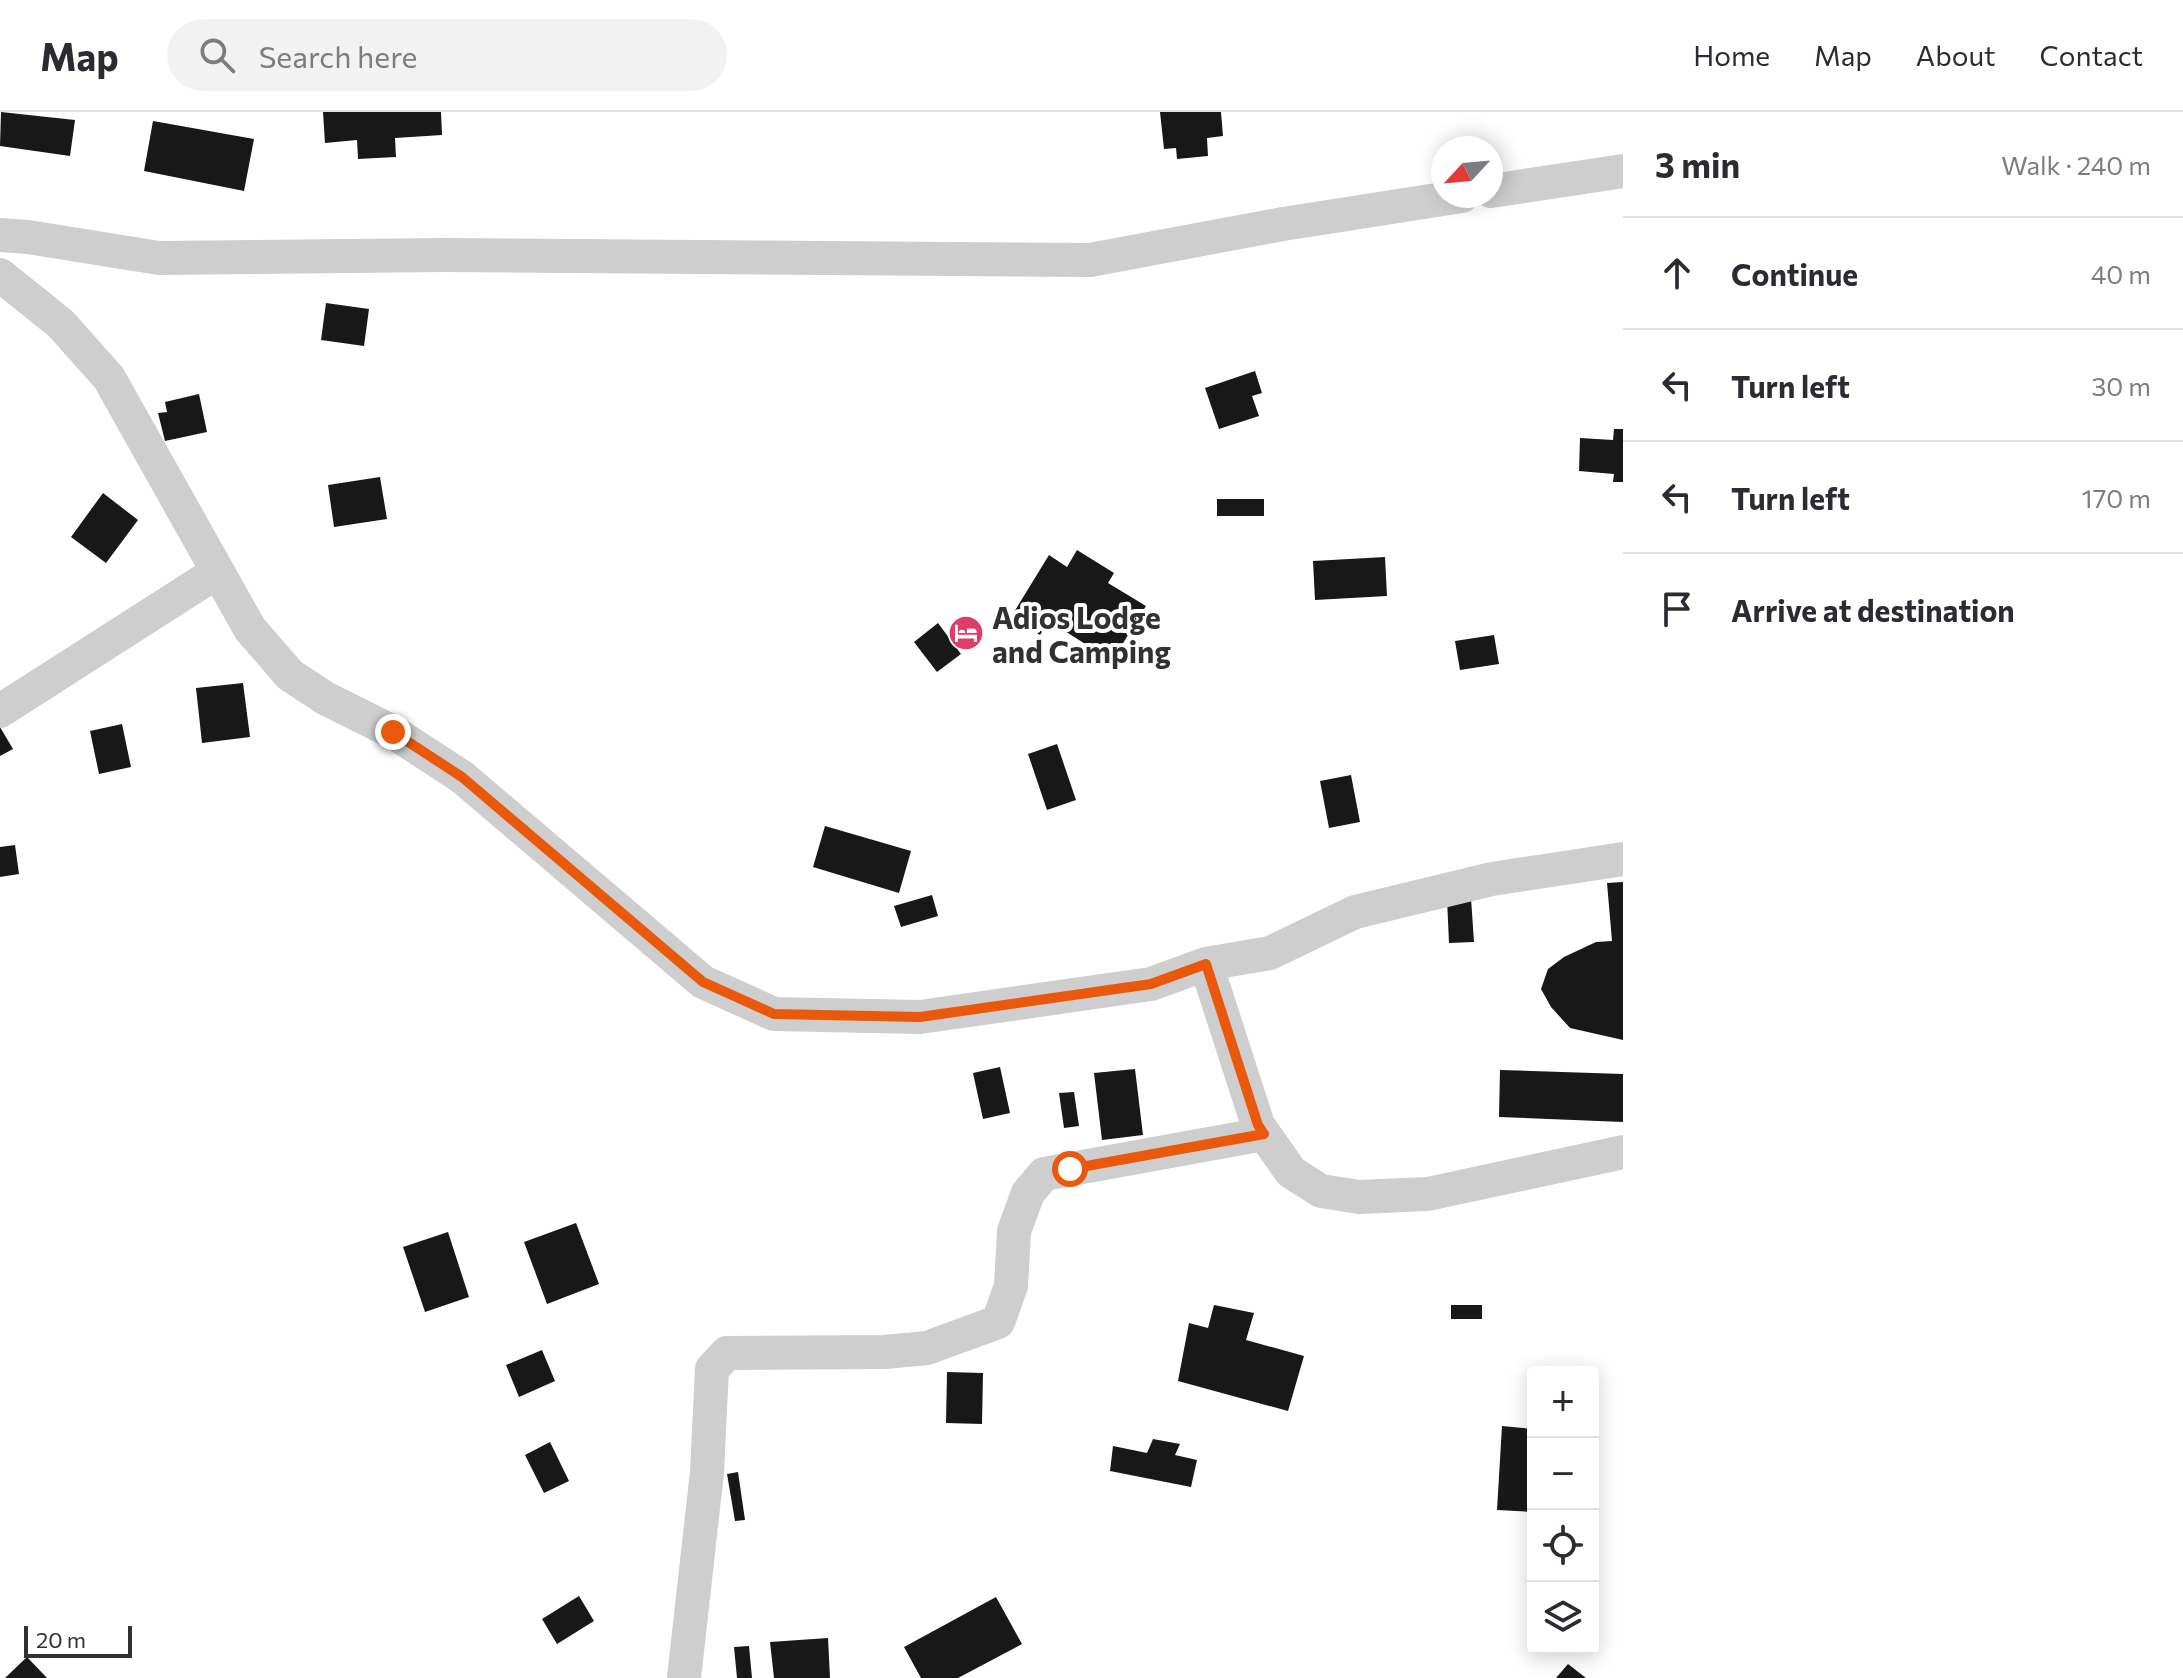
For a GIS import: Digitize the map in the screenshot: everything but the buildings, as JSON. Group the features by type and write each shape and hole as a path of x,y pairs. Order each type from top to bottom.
{"street":[{"path":"1503,189 1623,171"},
{"path":"0,235 159,258 444,255 1090,260 1283,224 1431,201"},
{"path":"0,275 61,324 109,378 250,629 290,675 325,698 393,732 462,777 703,982 774,1014 920,1017 1151,984 1206,964 1270,953 1355,912 1492,879 1623,859"},
{"path":"0,711 217,572"},
{"path":"1206,964 1258,1125 1291,1172 1321,1191 1359,1197 1428,1194 1623,1152"},
{"path":"684,1678 707,1472 712,1369 727,1353 885,1352 927,1348 998,1322 1011,1286 1014,1231 1028,1193 1044,1174 1264,1134"}],"place":[{"name":"Adios Lodge and Camping","path":"966,633"}],"route":[{"path":"393,732 462,777 703,982 774,1014 920,1017 1151,984 1206,964 1258,1125 1264,1134 1070,1169"}]}
